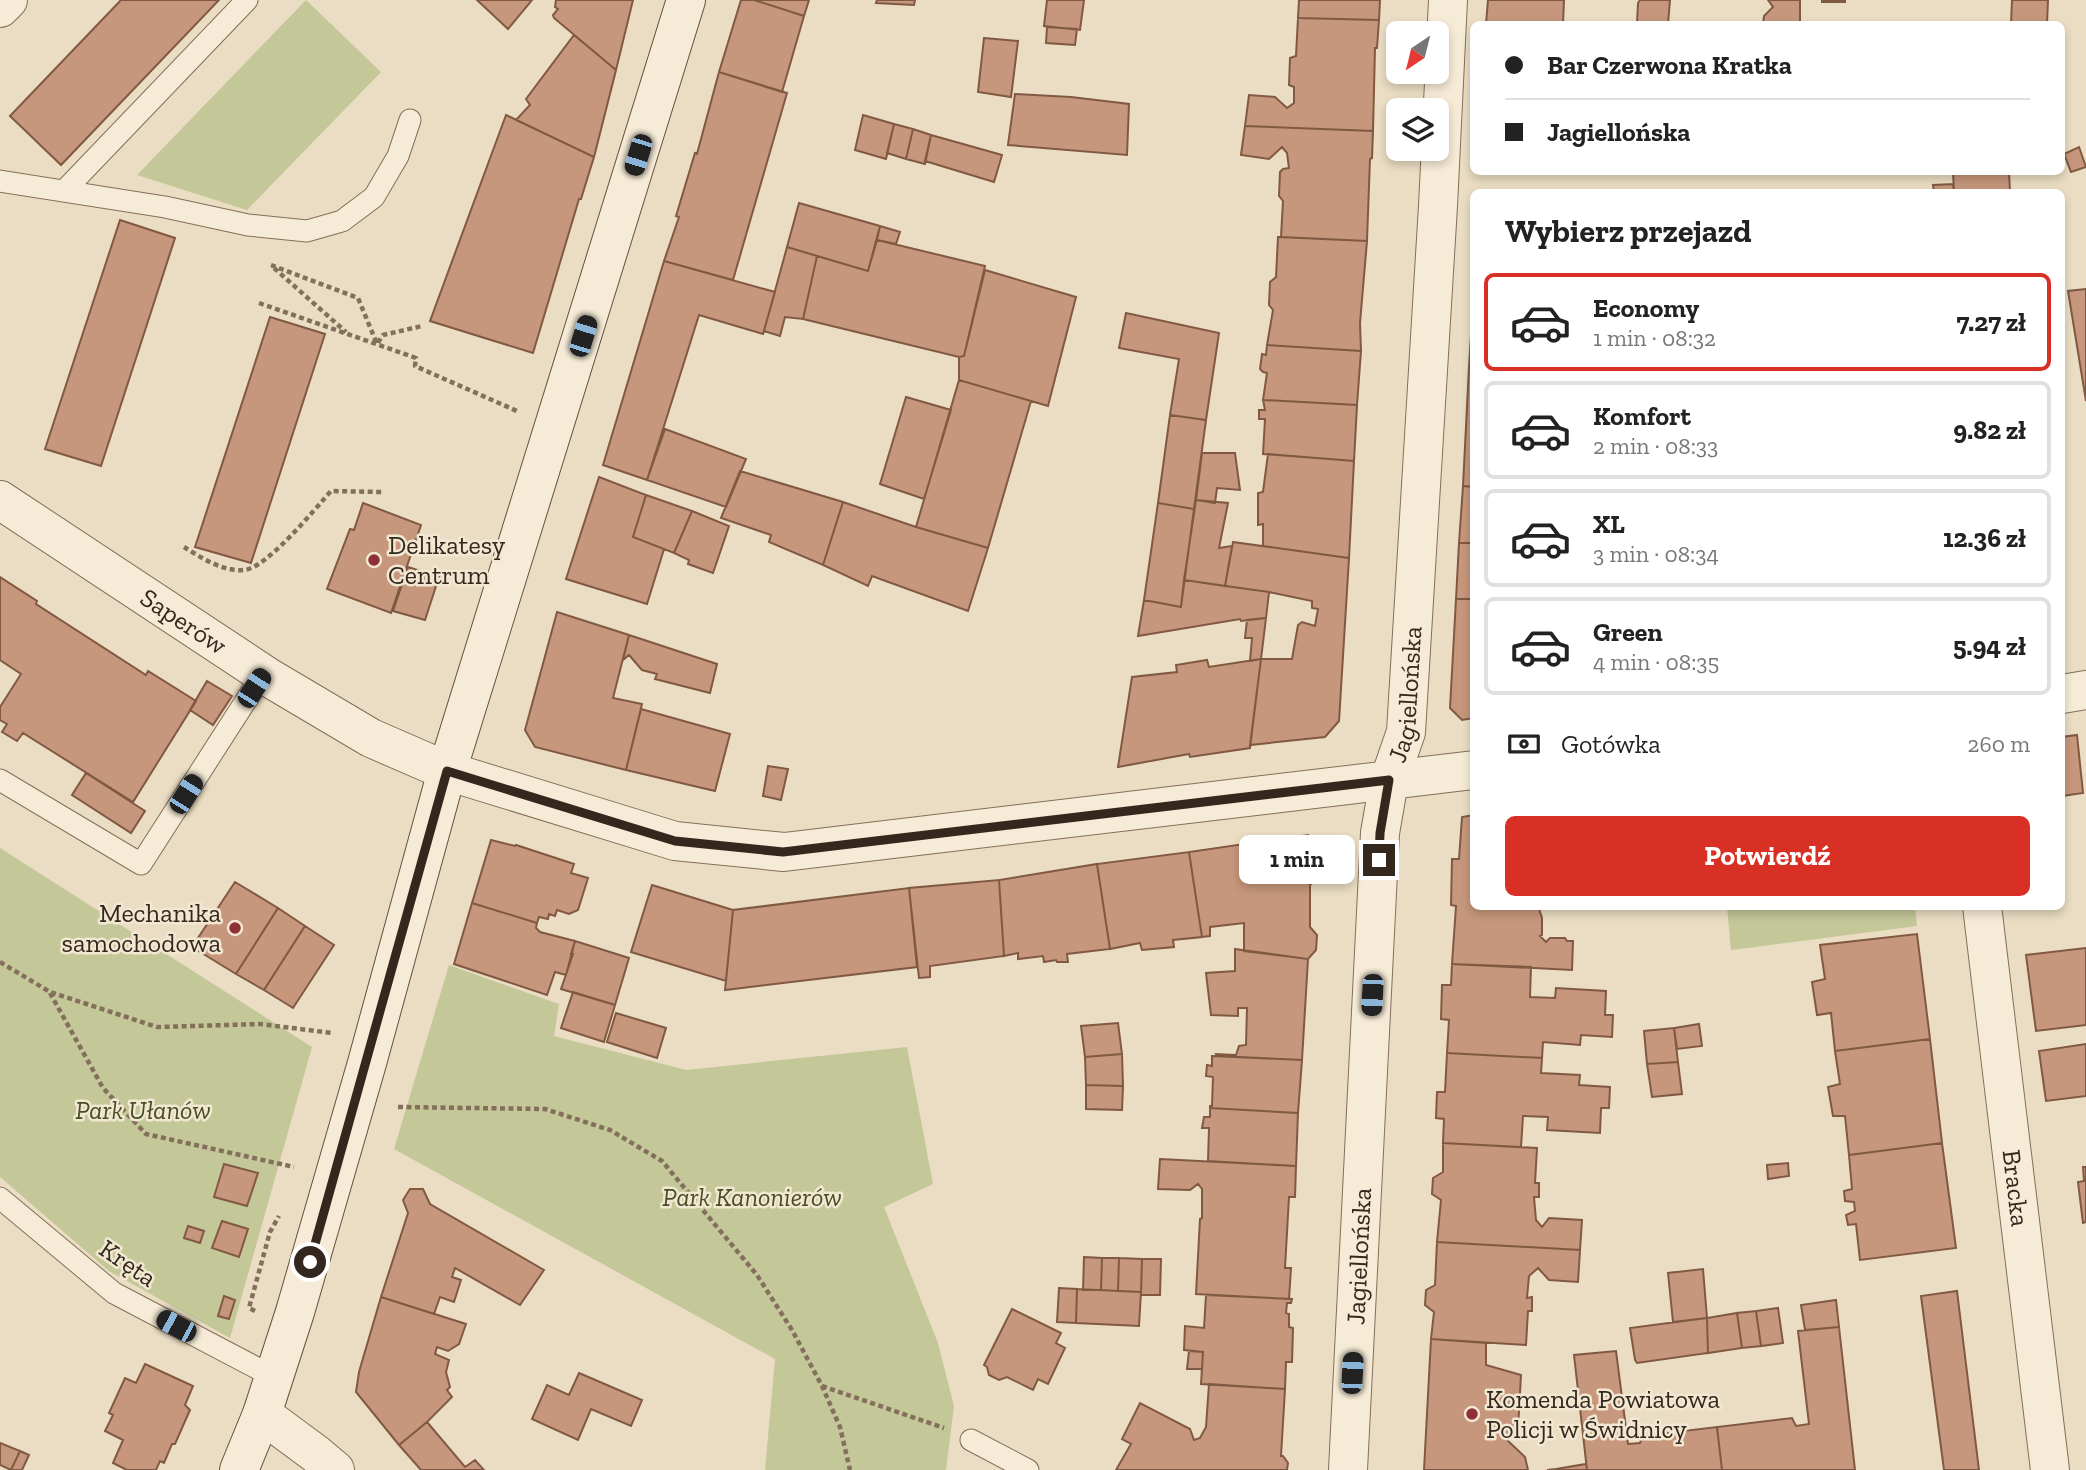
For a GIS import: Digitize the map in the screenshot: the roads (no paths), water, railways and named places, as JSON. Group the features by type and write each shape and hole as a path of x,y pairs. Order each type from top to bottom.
{"street":[{"path":"0,8 8,0"},
{"path":"239,1470 274,1377 363,1076 447,771 686,0"},
{"name":"Jagiellońska","path":"1349,1470 1380,833 1389,780 1406,732 1448,0"},
{"name":"Saperów","path":"0,500 262,674 371,738 447,771 675,841 783,852 1470,770"},
{"path":"2065,694 2086,690"},
{"name":"Bracka","path":"1982,910 2050,1470"},
{"path":"262,1414 335,1470"}],"lane":[{"path":"64,191 247,0"},
{"path":"0,181 165,207 248,225 307,231 342,221 374,197 398,156 410,120"},
{"path":"0,780 141,863 262,674"},
{"name":"Kręta","path":"0,1198 114,1293 274,1377"},
{"path":"971,1440 1028,1470"}],"place":[{"name":"Delikatesy Centrum","path":"374,560"},
{"name":"Mechanika samochodowa","path":"235,928"},
{"name":"Komenda Powiatowa Policji w Świdnicy","path":"1472,1414"}],"park label":[{"name":"Park Ułanów","path":"143,1110"},
{"name":"Park Kanonierów","path":"752,1197"}]}
